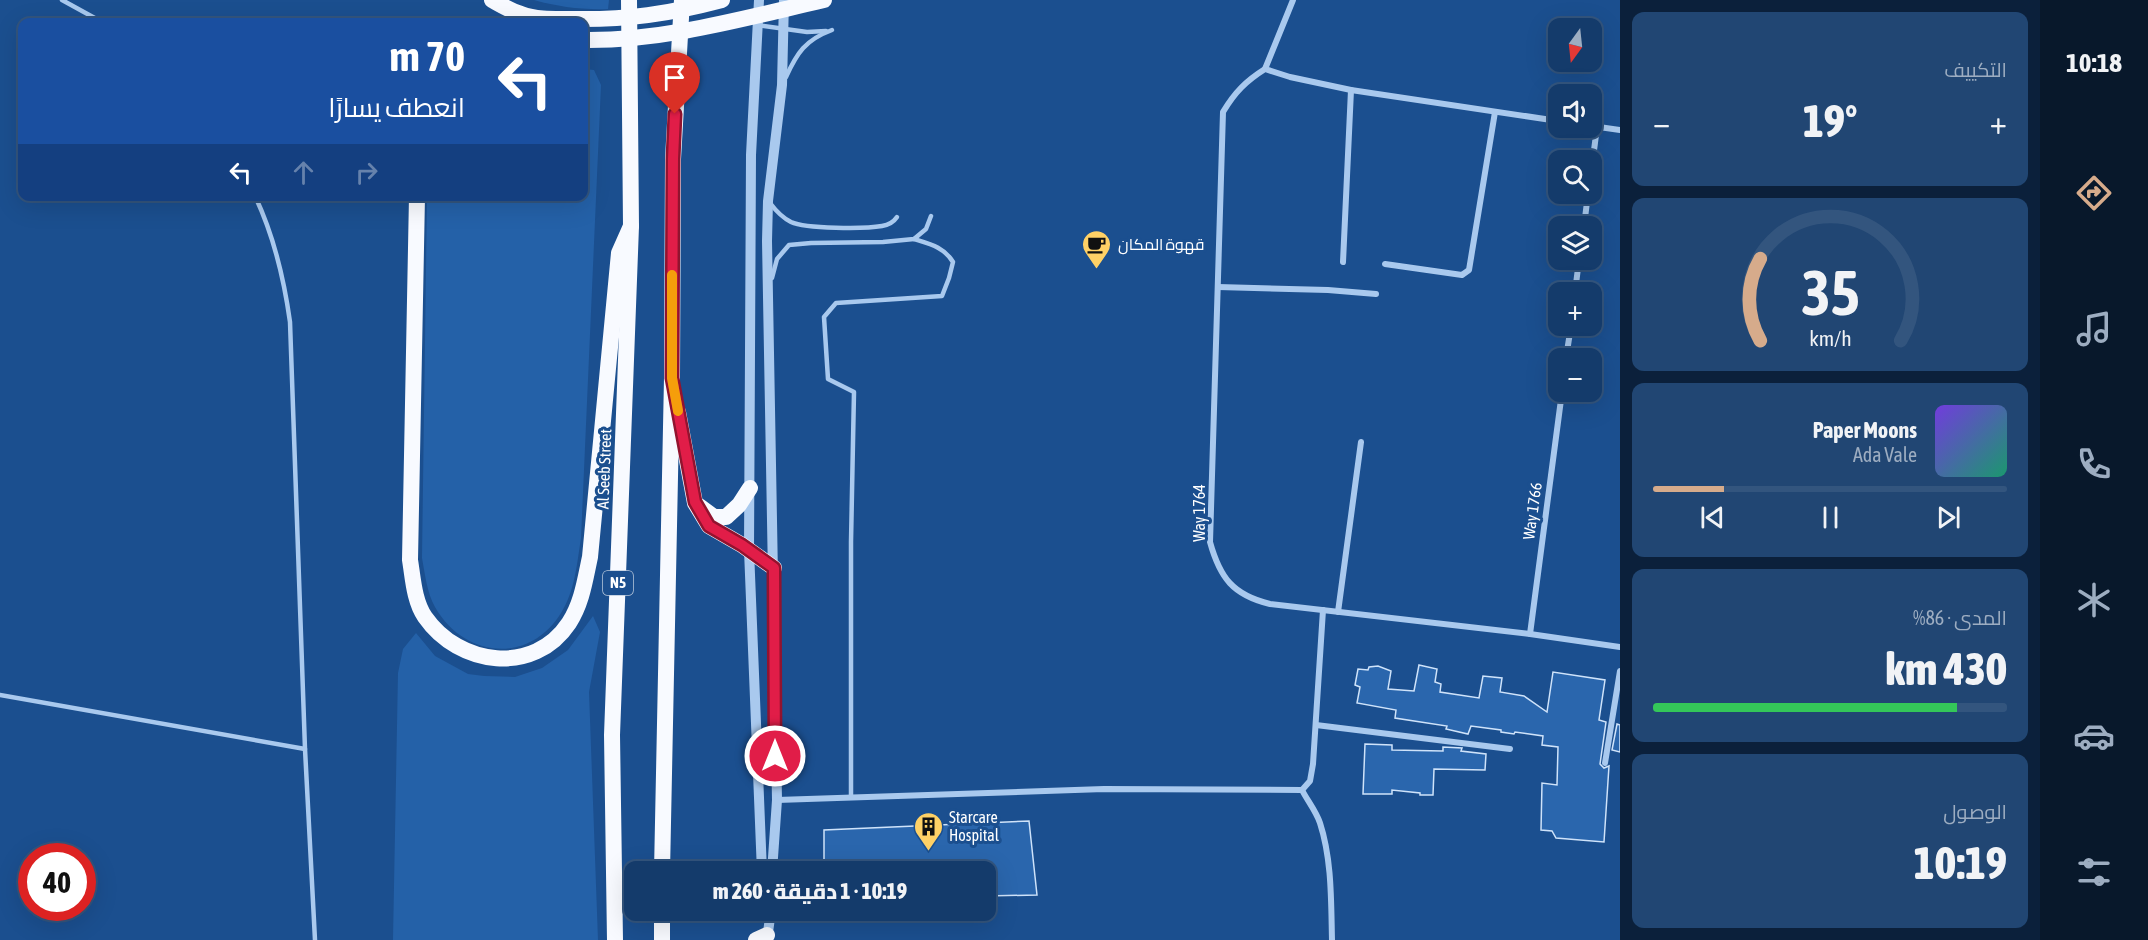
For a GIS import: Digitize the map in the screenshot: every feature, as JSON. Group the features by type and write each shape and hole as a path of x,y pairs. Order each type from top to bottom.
{"highway":[{"path":"492,0 522,15 539,18"},
{"name":"Al Seeb Street","path":"615,940 612,735 631,226 629,0"},
{"path":"662,861 672,378 673,159 682,0"},
{"path":"588,20 635,18 678,11 722,0"},
{"path":"588,40 632,38 677,32 824,0"},
{"path":"417,201 410,560 416,597 424,616 439,634 460,650 489,658 513,658 531,654 547,645 568,624 581,600 590,557 619,253 631,226"},
{"path":"672,378 695,502 709,526 774,568"},
{"path":"695,502 714,517 726,517 750,489"},
{"path":"662,921 662,940"}],"street":[{"path":"759,0 751,155 749,550 762,861"},
{"path":"773,861 777,800 774,568 771,527 768,201 782,85 784,0"},
{"path":"1293,0 1265,69 1290,77 1351,90 1548,120"},
{"name":"Way 1764","path":"1265,69 1247,80 1223,112 1210,542 1216,564 1237,591 1254,600 1270,604 1530,634 1620,647"},
{"path":"1343,262 1351,90"},
{"path":"1385,264 1462,275 1469,270 1495,112"},
{"path":"1602,128 1620,130"},
{"path":"1218,287 1328,290 1376,294"},
{"name":"Way 1766","path":"1530,634 1561,402"},
{"path":"1338,612 1361,442"},
{"path":"1302,790 1310,780 1313,764 1323,610"},
{"path":"1605,763 1620,671"},
{"path":"1316,725 1510,749"},
{"path":"777,800 1104,789 1302,790"},
{"path":"1302,790 1319,821 1326,850 1331,882 1332,940"},
{"path":"763,921 763,938"},
{"path":"763,938 768,921"}],"lane":[{"path":"62,0 95,18"},
{"path":"758,25 807,32 830,31 808,42 797,54 782,85"},
{"path":"257,201 279,263 290,322 305,749 315,940"},
{"path":"768,201 778,213 793,223 853,227 883,226 894,222 897,217"},
{"path":"914,239 926,229 931,216"},
{"path":"768,292 777,259 789,245 914,239 947,252 952,262 942,296 836,303 824,317 828,379 854,392 851,542 851,797"},
{"path":"0,695 305,749"}],"shaded area":[{"path":"534,0 609,0 608,9 599,9 571,8"},
{"path":"588,69 594,70 601,85 581,538 572,586 566,604 548,630 532,641 515,647 497,649 479,645 462,637 447,624 435,607 430,596 422,558 427,201 588,201"},
{"path":"593,616 600,632 589,692 598,940 393,940 398,673 403,649 416,633 435,656 468,674 515,677 542,668 568,650"}],"building":[{"path":"1419,665 1437,669 1435,682 1441,684 1440,692 1479,698 1483,676 1502,678 1500,692 1524,696 1547,712 1553,672 1605,680 1599,720 1606,722 1600,764 1604,768 1609,766 1604,842 1556,838 1552,831 1541,830 1542,783 1557,785 1558,747 1542,745 1543,736 1515,732 1514,734 1471,726 1468,734 1446,729 1447,726 1395,718 1396,710 1357,703 1360,687 1355,685 1358,669 1368,670 1369,667 1378,666 1391,671 1388,689 1414,691"},
{"path":"1617,724 1620,725 1620,752 1612,750"},
{"path":"1365,744 1392,745 1392,750 1443,751 1443,747 1462,748 1461,751 1486,754 1485,770 1434,769 1433,795 1392,790 1392,794 1363,794"},
{"name":"Starcare Hospital","path":"1029,821 1037,895 996,896 996,861 824,861 824,830"}],"slow traffic":[{"path":"672,275 672,378 678,411"}],"place":[{"name":"قهوة المكان","path":"1097,270"},
{"name":"Starcare Hospital","path":"928,852"}],"route":[{"path":"675,114 672,378 695,502 709,526 742,545 774,568 775,756"}]}
